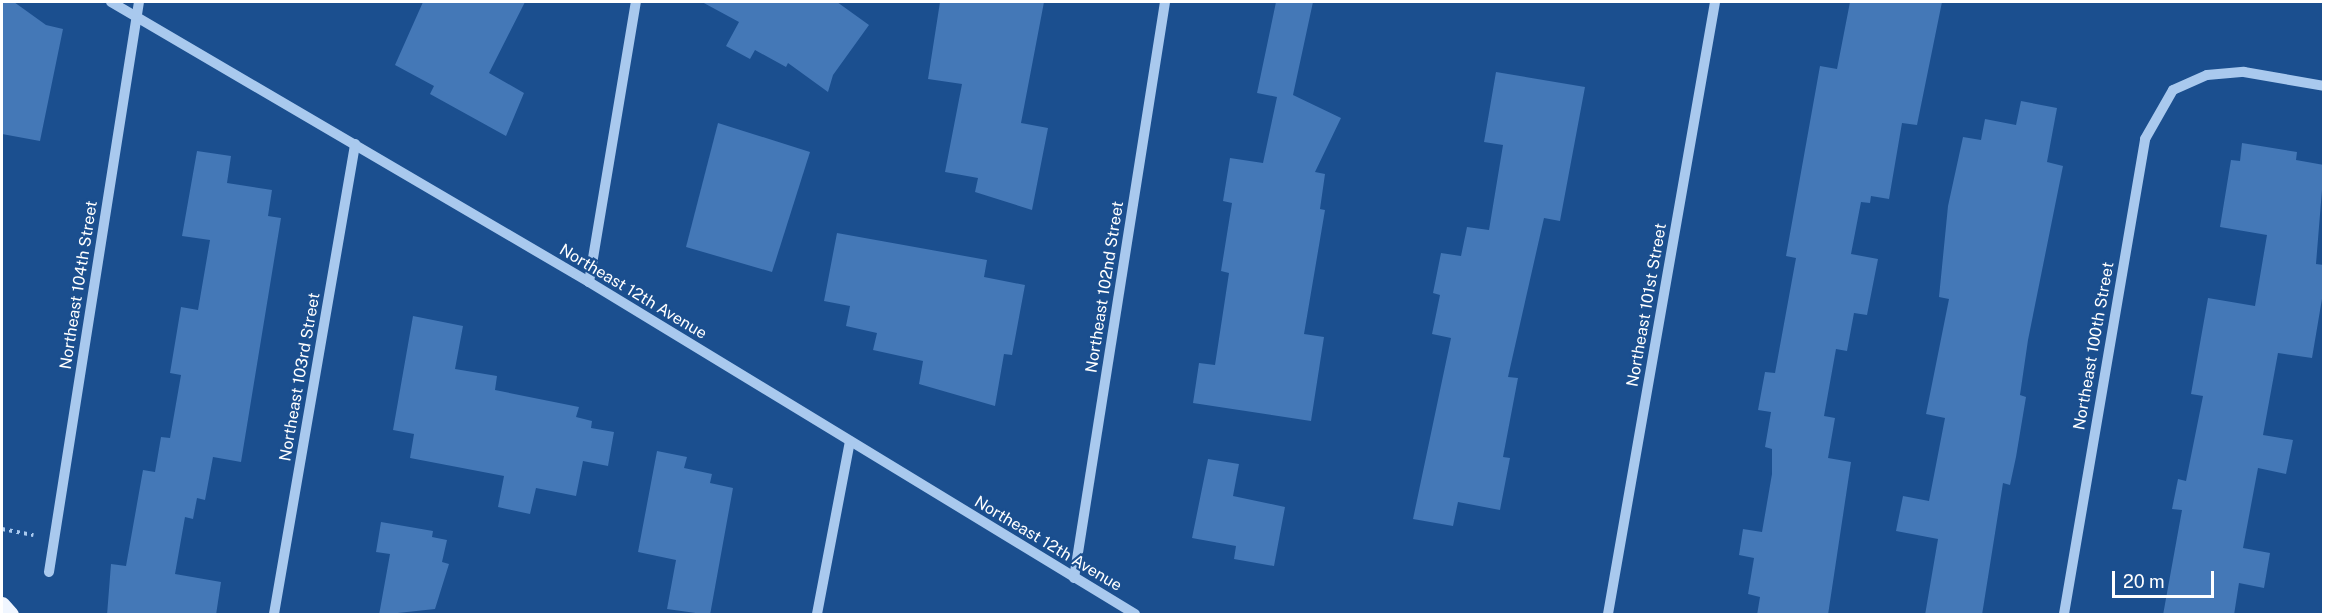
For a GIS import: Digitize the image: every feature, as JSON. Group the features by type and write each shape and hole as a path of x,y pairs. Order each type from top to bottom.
{"main road":[{"path":"2,604 10,615"}],"street":[{"name":"Northeast 12th Avenue","path":"111,2 589,282 1135,615"},
{"name":"Northeast 104th Street","path":"49,572 140,2"},
{"path":"589,282 636,2"},
{"name":"Northeast 102nd Street","path":"1074,578 1165,2"},
{"name":"Northeast 101st Street","path":"1608,615 1715,2"},
{"name":"Northeast 100th Street","path":"2064,615 2145,139 2173,90 2208,75 2244,72 2324,86"},
{"name":"Northeast 103rd Street","path":"274,615 355,144"},
{"path":"817,615 850,441"}],"path":[{"path":"2,529 55,538"}],"building":[{"path":"2,2 14,2 46,25 63,29 40,141 2,134"},
{"path":"423,2 525,2 489,73 524,93 506,136 430,94 434,86 395,65"},
{"path":"702,2 837,2 869,25 833,75 828,92 788,63 786,67 755,50 750,59 726,46 739,22"},
{"path":"940,2 1044,2 1021,123 1048,128 1032,210 975,192 978,178 945,172 962,84 928,79"},
{"path":"1276,2 1313,2 1293,95 1341,118 1315,172 1325,174 1320,209 1325,210 1304,334 1324,337 1311,421 1193,403 1199,363 1215,365 1229,273 1221,271 1232,203 1223,201 1230,158 1263,163 1277,97 1257,93"},
{"path":"1850,2 1942,2 1917,125 1902,123 1889,199 1871,196 1870,203 1861,202 1851,254 1878,259 1867,315 1854,313 1847,351 1836,349 1824,416 1835,418 1828,458 1851,462 1828,615 1757,615 1760,597 1748,594 1754,558 1739,555 1743,529 1762,532 1772,474 1772,449 1765,447 1771,412 1758,410 1765,372 1775,373 1796,258 1786,256 1820,66 1837,69"},
{"path":"1496,72 1585,87 1560,221 1544,218 1508,377 1518,378 1503,457 1510,458 1500,510 1458,502 1453,526 1413,519 1451,338 1432,334 1440,295 1433,293 1441,253 1461,256 1467,227 1489,230 1503,145 1484,142"},
{"path":"2021,101 2057,108 2047,162 2063,166 2028,340 2020,395 2026,397 2016,457 2010,485 2003,483 1982,615 1925,615 1938,539 1896,531 1903,496 1929,501 1945,418 1926,414 1949,299 1939,297 1948,206 1963,137 1981,140 1985,119 2016,125"},
{"path":"718,123 810,152 772,272 686,247"},
{"path":"2242,143 2297,152 2296,160 2324,165 2316,264 2324,265 2324,287 2312,358 2278,353 2263,435 2293,440 2286,474 2258,468 2243,548 2270,553 2264,588 2239,583 2234,615 2163,615 2182,510 2172,509 2178,479 2186,481 2203,396 2191,394 2208,298 2255,306 2267,235 2220,227 2231,160 2240,161"},
{"path":"197,151 231,156 227,183 272,190 268,216 281,218 241,462 213,457 205,500 197,498 193,519 185,517 175,574 221,582 216,615 107,615 111,564 126,566 143,470 155,472 161,437 170,438 181,375 170,373 181,307 198,310 210,240 182,236"},
{"path":"837,233 987,260 984,277 1025,285 1012,355 1004,354 995,406 919,384 923,361 873,350 877,333 846,326 850,306 824,301"},
{"path":"413,316 463,326 455,369 497,376 495,390 579,407 576,417 592,421 591,428 614,432 608,466 583,461 576,496 536,488 530,514 498,507 504,476 410,458 414,434 393,430"},
{"path":"657,451 687,457 684,468 712,474 710,483 733,488 710,615 667,609 676,560 638,552"},
{"path":"1208,459 1239,464 1233,496 1285,507 1274,566 1234,559 1236,546 1192,538"},
{"path":"381,522 433,531 432,537 447,540 442,562 449,564 435,609 379,615 390,554 376,552"}]}
